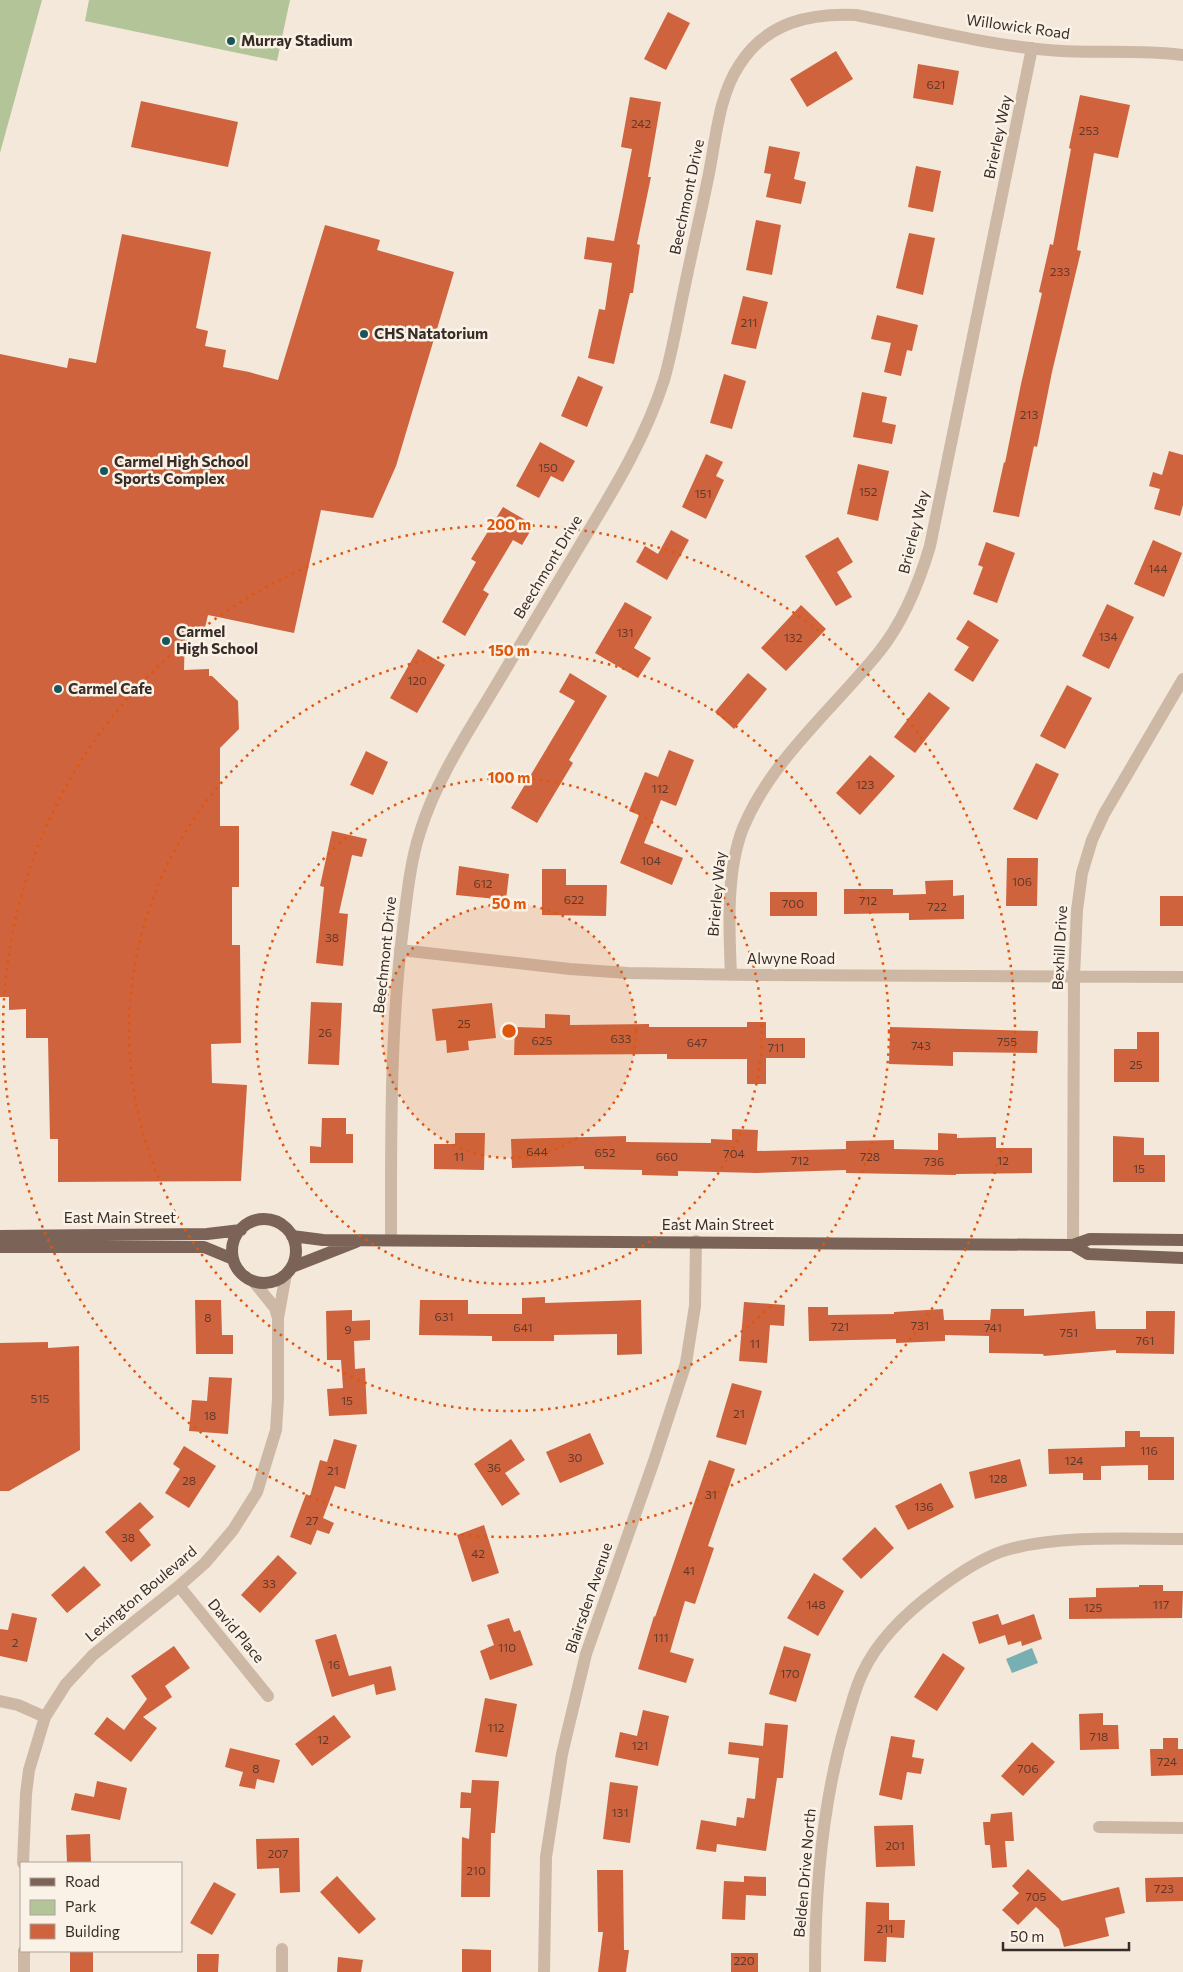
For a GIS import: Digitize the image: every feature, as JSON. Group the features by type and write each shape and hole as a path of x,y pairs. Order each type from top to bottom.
{"main road":[{"path":"269,1220 280,1223 292,1236 296,1249 295,1259 289,1270 275,1282 254,1282 245,1277 233,1259 234,1244 241,1230 249,1223 269,1220"},
{"name":"East Main Street","path":"0,1236 207,1234 241,1230"},
{"name":"East Main Street","path":"292,1236 322,1240 1073,1245 1090,1239 1183,1240"},
{"name":"East Main Street","path":"289,1270 363,1240"},
{"name":"East Main Street","path":"1073,1245 1088,1254 1183,1258"},
{"name":"East Main Street","path":"0,1247 204,1247 233,1259"}],"street":[{"name":"Beechmont Drive","path":"391,1240 393,1054 396,993 410,875 420,832 434,796 460,745 621,478 652,415 670,355 729,81 742,60 760,41 781,27 808,17 831,14 850,15"},
{"name":"Willowick Road","path":"850,15 1032,48 1062,51 1156,52 1183,55"},
{"name":"Brierley Way","path":"731,974 730,947 734,858 743,829 758,797 777,769 880,651 902,616 919,582 930,546 1032,48"},
{"name":"Bexhill Drive","path":"1073,1245 1074,976 1077,910 1082,873 1092,840 1104,814 1183,679"},
{"name":"Alwyne Road","path":"400,950 570,969 628,973 1183,977"},
{"name":"Blairsden Avenue","path":"544,1972 546,1857 562,1754 586,1654 654,1461 686,1363 695,1306 696,1241"},
{"name":"Lexington Boulevard","path":"24,1862 26,1794 29,1770 45,1717 66,1684 93,1655 205,1563 233,1530 257,1492 276,1430 278,1318 289,1270"},
{"path":"254,1282 274,1308 278,1318"},
{"name":"Belden Drive North","path":"814,1972 817,1882 823,1827 838,1751 863,1672 879,1646 903,1617 950,1580 972,1566 1009,1549 1088,1539 1183,1539"},
{"name":"David Place","path":"179,1586 268,1696"},
{"path":"0,1701 18,1705 45,1717"},
{"path":"1099,1827 1183,1828"},
{"path":"282,1949 282,1972"},
{"path":"24,1952 24,1972"}],"green space":[{"path":"0,0 42,0 0,153"},
{"name":"Murray Stadium","path":"89,0 290,0 277,61 85,21"}],"water":[{"path":"1032,1648 1038,1663 1012,1673 1006,1659"}],"building":[{"path":"668,12 690,23 666,70 644,59"},
{"path":"836,51 853,79 807,107 790,79"},
{"path":"918,64 959,71 953,105 913,98"},
{"path":"1080,95 1130,105 1118,158 1094,153 1077,250 1081,251 1052,372 1037,447 1034,446 1019,517 993,512 1042,293 1039,292 1050,244 1053,245"},
{"path":"630,97 661,102 648,177 651,177 637,244 640,245 633,293 630,293 614,364 588,358 599,309 605,310 612,263 584,259 587,237 614,241 632,149 621,147"},
{"path":"141,101 238,122 228,167 131,147"},
{"path":"769,146 800,152 794,179 806,182 801,204 766,197 771,174 764,173"},
{"path":"916,166 941,171 933,212 908,207"},
{"path":"756,220 781,225 772,275 746,270"},
{"path":"325,225 380,240 377,250 454,272 396,466 373,518 321,510 294,633 208,615 203,636 185,632 184,670 209,669 209,676 212,676 238,701 239,729 220,748 220,826 239,826 239,887 232,887 232,945 240,945 241,1043 211,1044 212,1083 247,1085 241,1181 58,1182 58,1139 50,1139 48,1038 26,1038 26,1009 9,1010 9,997 0,997 0,354 67,368 69,358 96,363 122,234 211,252 196,328 208,331 205,346 226,350 223,367 278,380"},
{"path":"909,233 935,238 923,295 896,288"},
{"path":"743,296 768,302 756,349 731,344"},
{"path":"877,315 918,325 912,351 907,350 901,376 884,372 891,343 871,339"},
{"path":"724,374 746,381 732,429 710,423"},
{"path":"578,376 603,387 587,427 561,416"},
{"path":"862,392 887,397 882,422 896,425 892,444 853,437"},
{"path":"540,442 575,461 563,482 551,476 539,498 516,486"},
{"path":"1169,451 1183,455 1183,505 1180,516 1154,509 1160,489 1149,486 1153,472 1162,475"},
{"path":"706,454 723,462 716,476 724,480 706,519 682,507"},
{"path":"858,464 889,471 878,521 847,514"},
{"path":"503,507 534,525 522,545 513,540 483,590 489,594 465,636 442,622 476,562 471,559"},
{"path":"671,530 689,540 667,580 636,562 645,546 658,554"},
{"path":"838,537 853,562 837,572 852,597 836,606 805,556"},
{"path":"1153,540 1182,553 1164,597 1134,584"},
{"path":"986,542 1015,553 997,603 973,594 983,567 978,565"},
{"path":"625,602 652,617 634,648 651,658 638,678 595,653"},
{"path":"1107,604 1134,617 1109,669 1082,656"},
{"path":"801,605 826,629 786,671 761,648"},
{"path":"968,620 999,640 973,682 954,670 969,647 956,639"},
{"path":"418,649 445,665 417,713 390,698"},
{"path":"570,673 607,696 569,760 573,763 537,823 511,808 575,701 559,692"},
{"path":"748,673 767,689 734,729 715,712"},
{"path":"1067,685 1092,698 1065,749 1040,736"},
{"path":"929,692 950,708 915,753 894,737"},
{"path":"669,750 694,760 676,806 661,800 644,843 683,858 672,885 620,863 639,815 629,811 645,772 658,777"},
{"path":"366,751 388,762 373,795 350,785"},
{"path":"870,755 895,776 860,815 836,793"},
{"path":"1036,763 1059,774 1037,820 1013,809"},
{"path":"332,831 367,839 362,857 352,855 339,913 348,914 343,966 316,963 324,887 320,886"},
{"path":"1007,858 1038,858 1037,906 1006,906"},
{"path":"459,866 509,874 506,900 456,895"},
{"path":"542,869 566,869 566,885 607,885 606,916 542,915"},
{"path":"953,880 953,896 964,895 964,919 909,920 909,913 844,914 844,889 893,889 893,895 926,894 925,881"},
{"path":"770,892 817,892 817,916 770,916"},
{"path":"1160,896 1183,896 1183,926 1160,926"},
{"path":"311,1002 342,1003 339,1065 308,1064"},
{"path":"492,1003 496,1038 468,1041 469,1050 447,1053 446,1040 436,1041 432,1009"},
{"path":"545,1014 570,1015 570,1025 649,1024 649,1027 747,1027 747,1022 766,1022 766,1038 805,1038 805,1058 766,1058 766,1084 747,1084 747,1059 667,1059 667,1054 514,1055 515,1027 545,1028"},
{"path":"890,1027 1038,1031 1037,1053 953,1052 953,1066 889,1064"},
{"path":"1137,1032 1159,1032 1159,1082 1114,1082 1114,1049 1137,1049"},
{"path":"322,1118 346,1118 346,1134 353,1134 353,1163 310,1163 310,1146 321,1147"},
{"path":"732,1129 758,1130 757,1151 846,1149 846,1141 894,1140 894,1149 938,1150 938,1133 957,1134 957,1138 996,1137 996,1148 1032,1148 1032,1173 956,1175 846,1173 846,1170 757,1173 678,1171 678,1176 642,1175 642,1170 584,1169 584,1166 512,1168 511,1139 626,1136 626,1142 711,1143 711,1139 732,1140"},
{"path":"455,1133 485,1133 484,1170 434,1169 434,1144 455,1144"},
{"path":"1113,1136 1144,1138 1144,1155 1165,1155 1165,1182 1113,1182"},
{"path":"545,1297 545,1303 641,1300 642,1354 617,1355 617,1334 554,1335 554,1341 492,1341 492,1336 419,1335 420,1300 468,1300 468,1314 522,1314 522,1298"},
{"path":"195,1300 221,1300 222,1335 233,1335 233,1354 196,1354"},
{"path":"744,1302 785,1305 784,1326 770,1325 767,1363 739,1361"},
{"path":"808,1307 828,1307 828,1315 894,1314 894,1312 943,1309 944,1320 990,1320 991,1309 1024,1309 1024,1316 1095,1311 1096,1329 1146,1329 1146,1311 1175,1311 1174,1354 1116,1353 1116,1350 1044,1356 1043,1354 989,1353 989,1336 945,1335 945,1341 896,1343 896,1339 809,1341"},
{"path":"352,1310 352,1321 370,1320 370,1340 354,1341 355,1369 365,1368 367,1414 329,1416 327,1389 343,1388 341,1360 327,1360 326,1311"},
{"path":"48,1342 48,1348 79,1346 80,1450 9,1491 0,1491 0,1343"},
{"path":"209,1377 232,1378 228,1434 189,1431 192,1400 207,1401"},
{"path":"732,1383 762,1391 746,1445 716,1437"},
{"path":"1125,1431 1140,1431 1140,1437 1174,1437 1174,1480 1148,1480 1148,1465 1101,1466 1101,1480 1083,1480 1083,1473 1049,1474 1048,1449 1125,1447"},
{"path":"590,1433 604,1464 560,1483 546,1452"},
{"path":"334,1439 357,1445 345,1489 335,1486 323,1518 334,1523 329,1534 317,1530 311,1545 290,1537 306,1494 310,1496 320,1460 327,1462"},
{"path":"511,1439 525,1460 505,1473 520,1494 502,1506 474,1464"},
{"path":"184,1446 216,1466 189,1508 165,1493 180,1469 173,1464"},
{"path":"1020,1459 1027,1486 975,1499 969,1472"},
{"path":"709,1460 735,1469 708,1546 714,1548 695,1604 685,1601 670,1652 694,1659 686,1683 638,1669 654,1616"},
{"path":"941,1483 954,1507 908,1530 895,1506"},
{"path":"140,1502 154,1517 139,1530 151,1545 131,1562 105,1532"},
{"path":"484,1525 499,1573 472,1582 457,1535"},
{"path":"875,1527 894,1548 861,1579 842,1559"},
{"path":"278,1555 297,1573 260,1613 241,1595"},
{"path":"84,1566 101,1585 67,1613 51,1595"},
{"path":"814,1573 844,1591 818,1636 787,1618"},
{"path":"1139,1585 1163,1585 1163,1591 1183,1591 1182,1618 1069,1619 1069,1598 1096,1597 1096,1588 1139,1587"},
{"path":"12,1613 37,1618 27,1662 0,1656 0,1629 8,1630"},
{"path":"998,1614 1002,1625 1034,1614 1042,1639 1022,1646 1021,1641 1008,1645 1005,1635 979,1644 972,1622"},
{"path":"509,1618 514,1632 520,1630 533,1665 490,1680 480,1651 494,1645 487,1625"},
{"path":"336,1634 349,1676 391,1666 396,1690 376,1695 374,1684 332,1697 315,1640"},
{"path":"174,1646 190,1668 165,1686 172,1697 143,1717 157,1728 131,1762 94,1734 107,1717 124,1730 147,1699 131,1676"},
{"path":"784,1646 811,1654 796,1702 769,1694"},
{"path":"943,1653 965,1668 937,1711 914,1697"},
{"path":"485,1698 517,1704 507,1757 475,1752"},
{"path":"643,1710 669,1716 658,1766 615,1757 620,1732 637,1736"},
{"path":"1103,1713 1103,1725 1118,1725 1119,1749 1080,1750 1079,1714"},
{"path":"334,1715 351,1737 312,1766 295,1744"},
{"path":"765,1723 788,1725 783,1778 777,1778 766,1851 717,1844 716,1852 696,1849 701,1820 736,1826 737,1817 744,1818 747,1798 755,1799 759,1758 728,1754 729,1742 763,1746"},
{"path":"891,1736 915,1740 912,1757 924,1759 921,1774 907,1772 902,1800 879,1795"},
{"path":"1163,1738 1178,1738 1178,1749 1183,1749 1183,1775 1151,1776 1150,1749 1163,1749"},
{"path":"1032,1742 1055,1762 1023,1796 1001,1776"},
{"path":"230,1748 280,1760 274,1783 257,1779 255,1789 239,1786 243,1772 225,1767"},
{"path":"472,1780 499,1781 495,1833 491,1833 490,1897 461,1897 462,1837 469,1839 471,1808 460,1808 461,1792 471,1793"},
{"path":"97,1781 127,1788 120,1820 71,1810 75,1793 94,1797"},
{"path":"610,1782 638,1786 630,1843 603,1839"},
{"path":"1012,1812 1014,1841 1005,1841 1007,1867 992,1868 990,1845 985,1845 983,1822 990,1822 991,1814"},
{"path":"913,1825 915,1866 876,1867 874,1826"},
{"path":"90,1834 91,1862 67,1862 66,1835"},
{"path":"299,1838 300,1892 280,1893 279,1868 257,1869 256,1839"},
{"path":"1028,1869 1062,1901 1119,1887 1125,1913 1105,1918 1109,1936 1064,1947 1059,1929 1036,1907 1018,1925 1002,1910 1019,1893 1012,1886"},
{"path":"597,1870 623,1870 624,1950 629,1950 626,1972 598,1972 603,1932 598,1932"},
{"path":"337,1876 376,1919 359,1934 320,1892"},
{"path":"744,1876 766,1877 766,1896 746,1895 745,1920 722,1919 724,1881 744,1882"},
{"path":"1183,1877 1183,1901 1146,1902 1145,1878"},
{"path":"214,1882 236,1894 212,1935 190,1923"},
{"path":"866,1902 889,1903 889,1920 905,1920 904,1938 887,1937 886,1962 864,1961"},
{"path":"462,1949 491,1950 491,1972 462,1972"},
{"path":"70,1952 93,1952 93,1972 70,1972"},
{"path":"731,1953 758,1953 758,1972 731,1972"},
{"path":"197,1954 219,1954 218,1972 197,1972"},
{"path":"338,1957 363,1960 361,1972 337,1972"}],"place":[{"name":"Murray Stadium","path":"231,41"},
{"name":"CHS Natatorium","path":"364,334"},
{"name":"Carmel High School Sports Complex","path":"104,471"},
{"name":"Carmel High School","path":"166,641"},
{"name":"Carmel Cafe","path":"58,689"}]}
